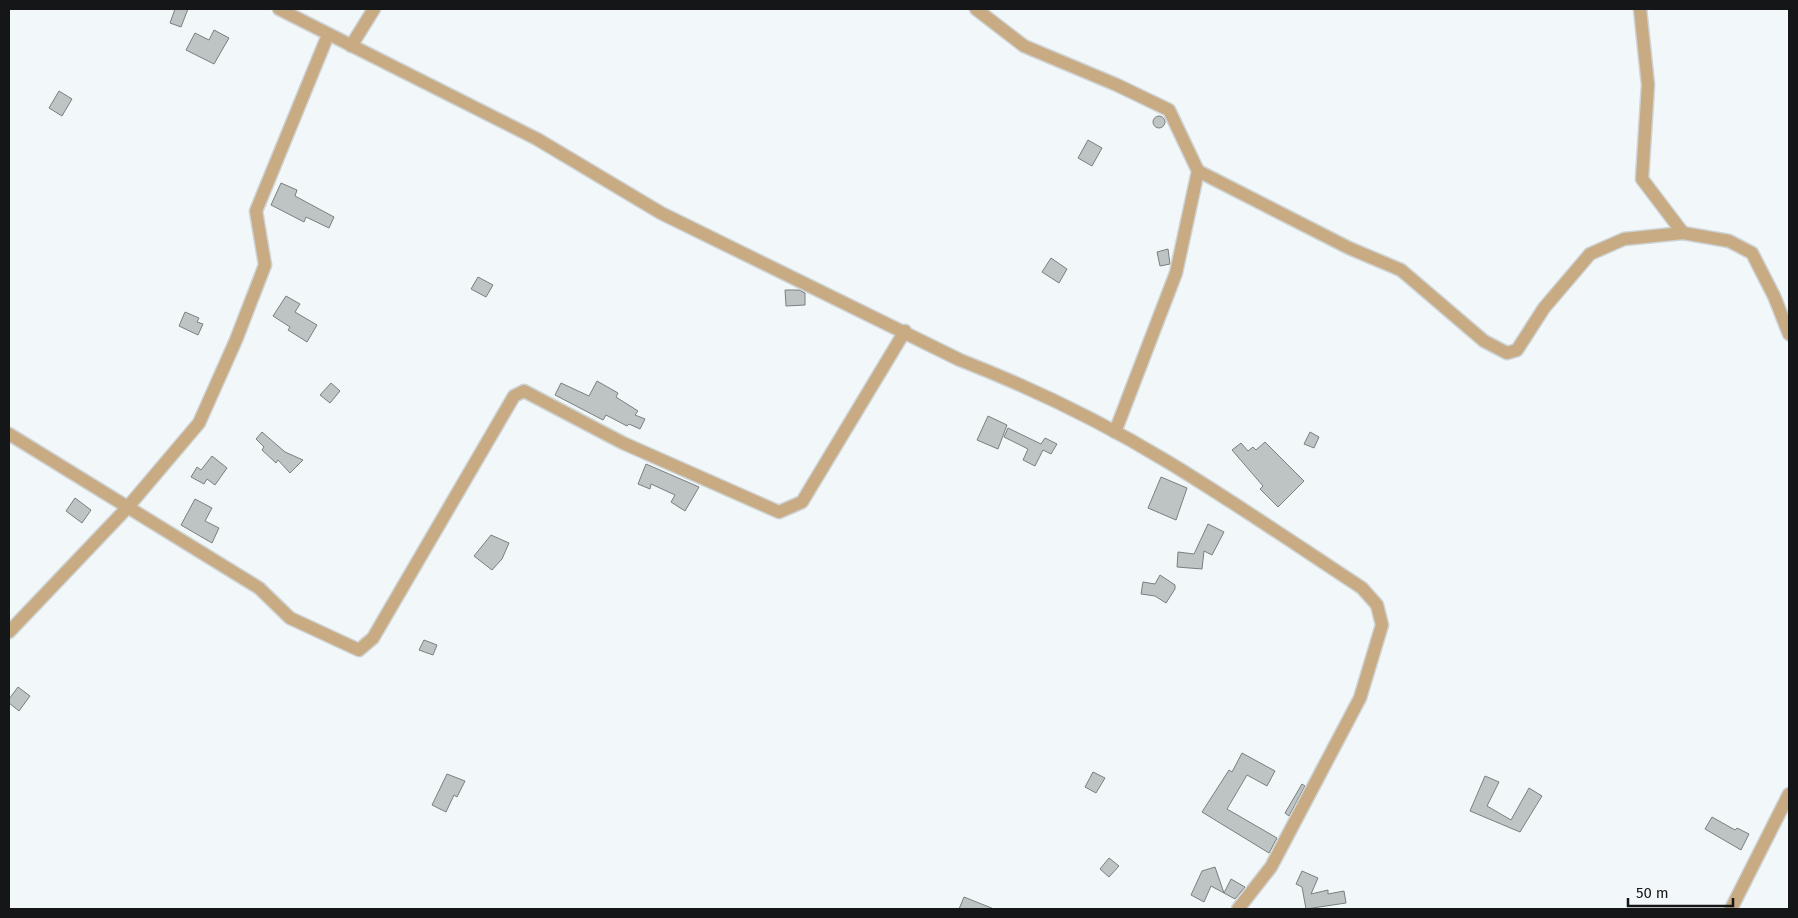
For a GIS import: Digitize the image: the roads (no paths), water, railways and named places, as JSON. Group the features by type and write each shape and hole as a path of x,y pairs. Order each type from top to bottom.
{"street":[{"path":"278,9 537,139 660,213 905,331 960,360 1010,380 1115,432 1168,462 1362,588 1377,605 1382,625 1360,698 1271,867 1238,909"},
{"path":"351,46 374,9"},
{"path":"976,9 1024,46 1117,85 1168,110 1198,171 1349,248 1401,270 1484,341 1507,353 1518,350 1544,308 1590,254 1624,239 1683,233 1729,241 1752,253 1774,296 1789,334"},
{"path":"1640,9 1648,85 1642,178 1683,233"},
{"path":"9,632 127,508 199,423 236,340 265,265 256,211 328,34"},
{"path":"1115,432 1176,273 1198,171"},
{"path":"9,434 259,588 290,618 358,650 373,638 514,396 524,390 623,443 779,512 802,502 905,331"},
{"path":"1731,909 1789,794"}]}
